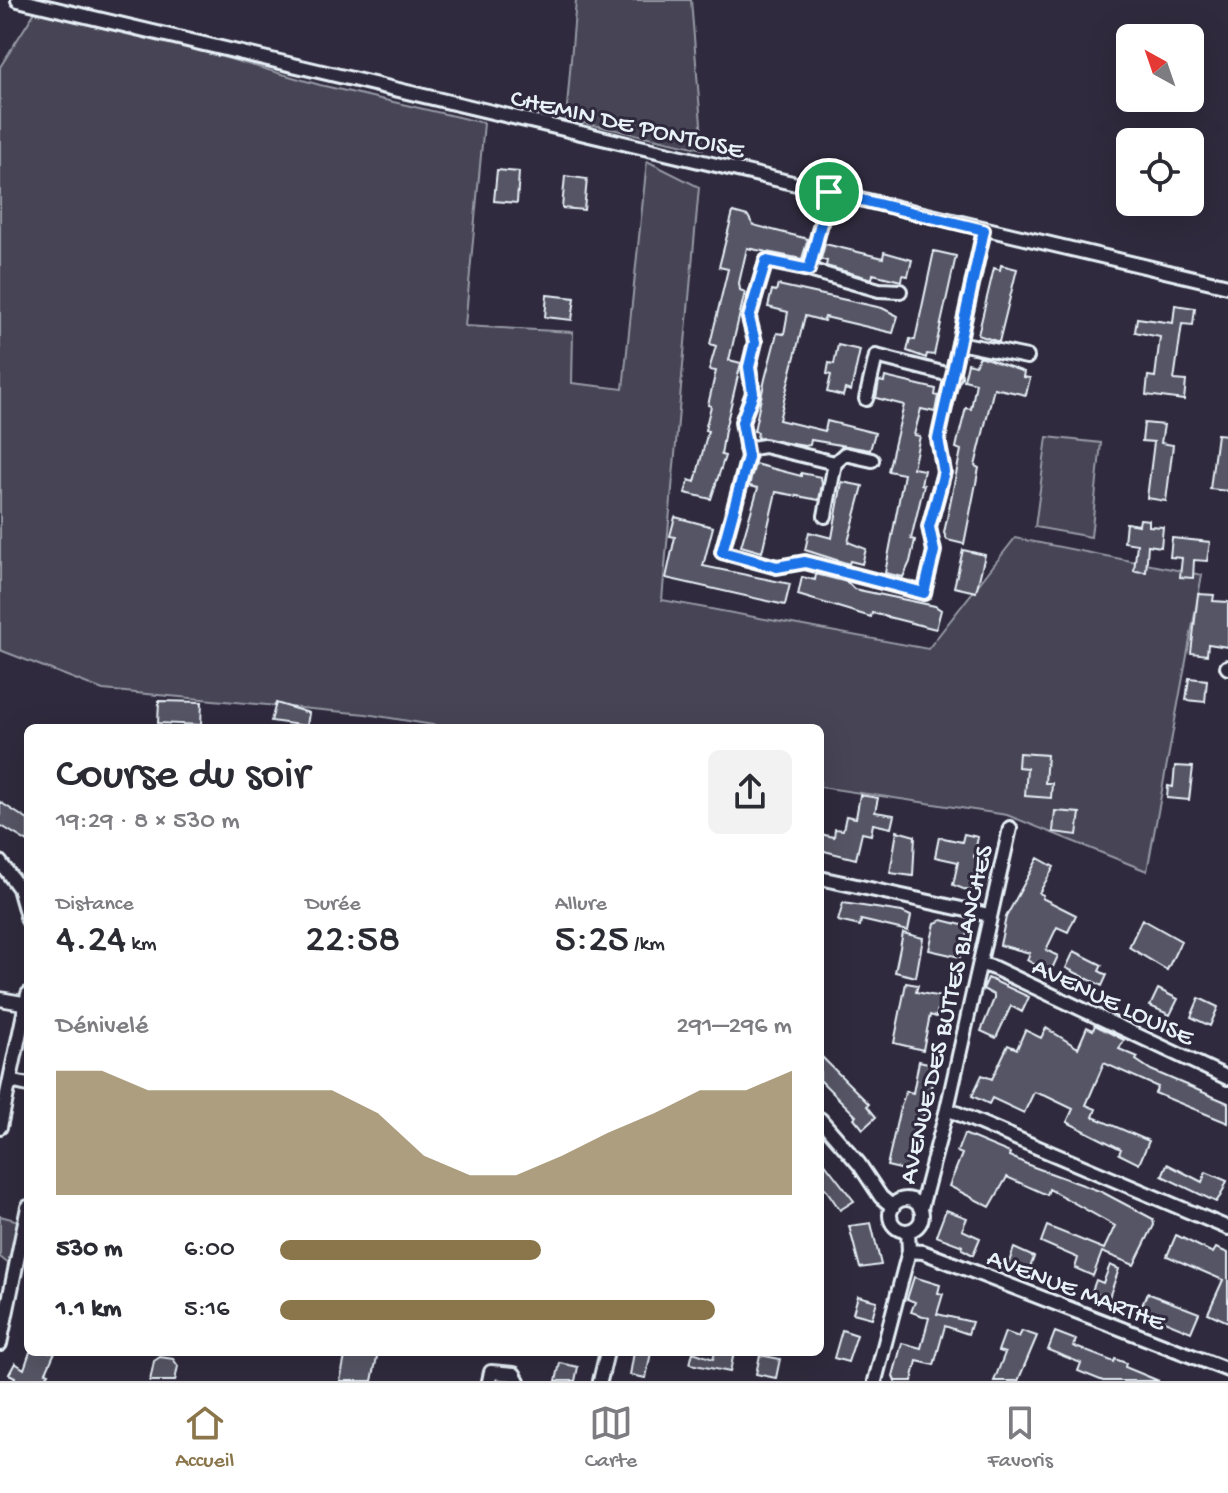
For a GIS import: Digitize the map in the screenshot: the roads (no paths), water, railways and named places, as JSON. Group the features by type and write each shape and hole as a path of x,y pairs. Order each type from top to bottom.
{"street":[{"name":"CHEMIN DE PONTOISE","path":"18,0 1228,286"},
{"path":"809,270 829,192"},
{"path":"900,291 879,290 766,261 749,318 755,342 749,367 753,393 742,422 748,457 722,552 777,567 805,562 924,593 934,551 929,527 944,472 938,439 984,230"},
{"path":"959,343 1027,357"},
{"path":"866,399 876,356 954,376"},
{"path":"746,449 764,446 835,463"},
{"path":"825,516 835,463 845,454 872,460"},
{"name":"AVENUE DES BUTTES BLANCHES","path":"921,1208 947,1109 1010,828"},
{"path":"0,862 23,890"},
{"path":"824,879 989,915"},
{"name":"AVENUE LOUISE","path":"980,964 1228,1078"},
{"path":"0,999 24,1001"},
{"path":"0,1127 24,1015"},
{"path":"10,1081 24,1084"},
{"path":"947,1109 967,1114 1228,1228"},
{"path":"824,1125 859,1164 881,1197 893,1207"},
{"path":"905,1199 914,1201 921,1208 920,1223 908,1231 898,1229 892,1221 893,1207 905,1199"},
{"path":"875,1381 909,1251 908,1231"},
{"name":"AVENUE MARTHE","path":"909,1251 923,1252 1228,1370"},
{"path":"0,1344 6,1289 22,1261"},
{"path":"600,1381 605,1356"},
{"path":"489,1381 491,1372 514,1374 518,1381"}]}
